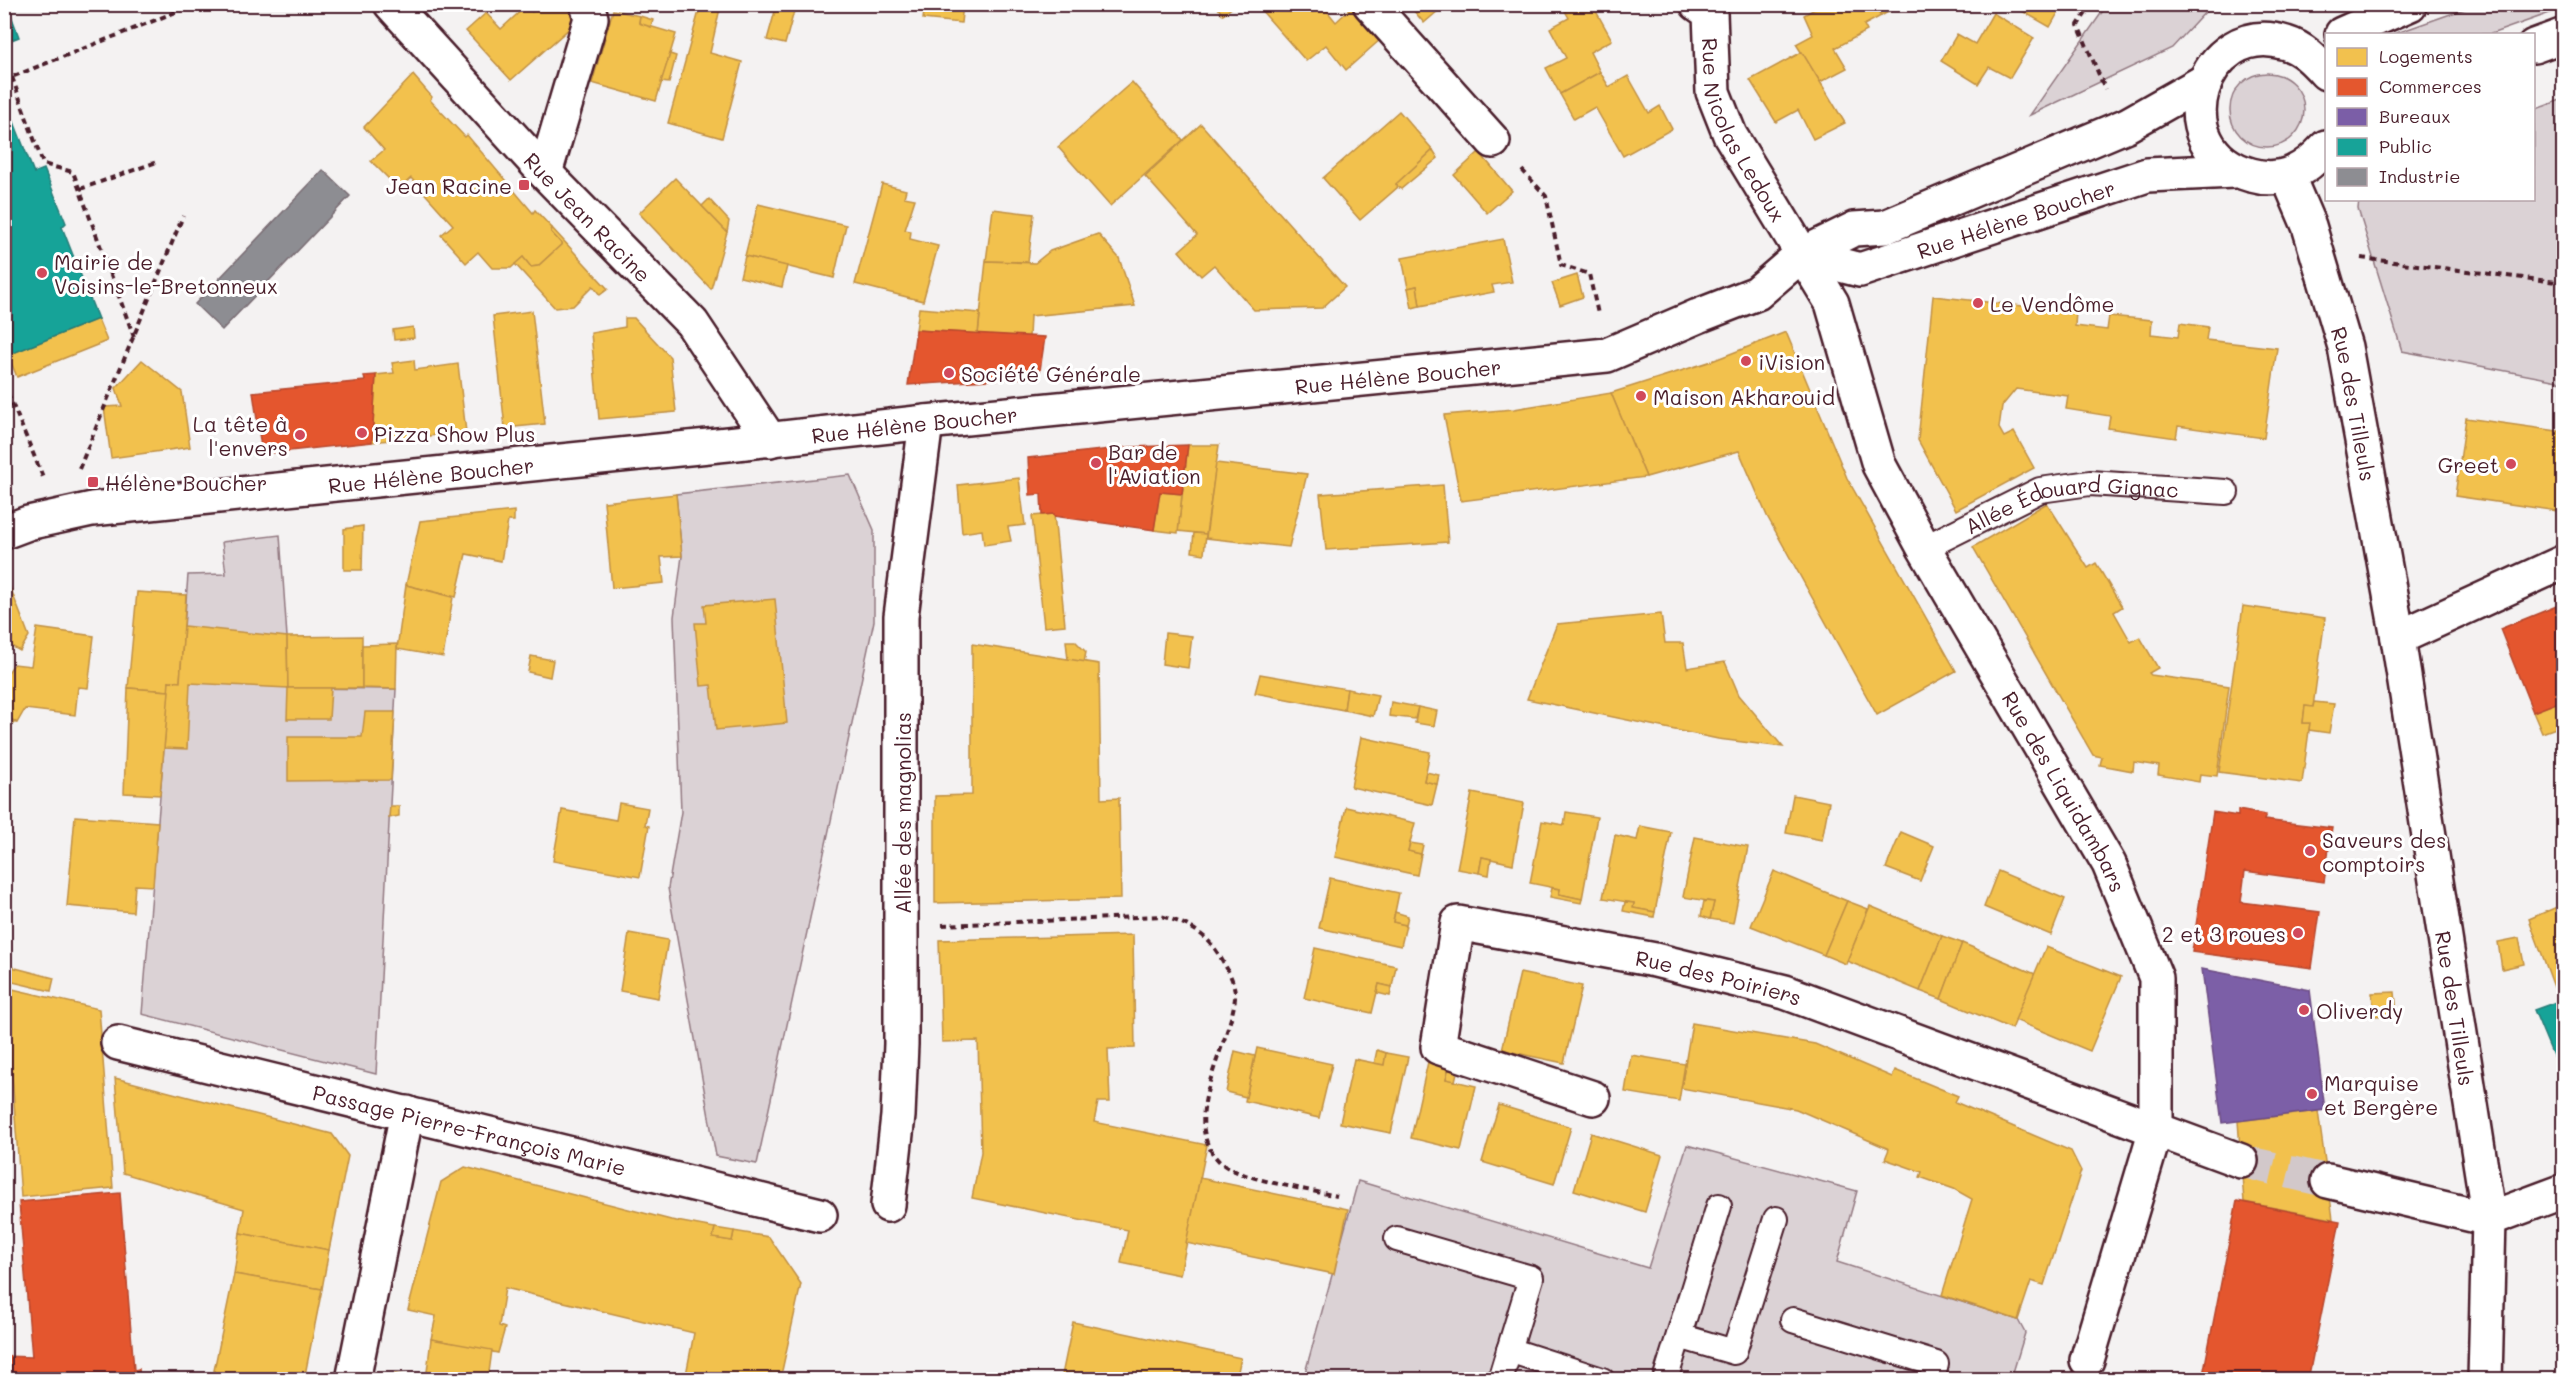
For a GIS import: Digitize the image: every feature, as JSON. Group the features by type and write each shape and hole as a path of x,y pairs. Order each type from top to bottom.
{"street":[{"name":"Rue Jean Racine","path":"391,4 545,173 692,323 770,440"},
{"path":"545,173 591,18 587,4"},
{"path":"1370,4 1493,141"},
{"path":"2344,33 2410,4"},
{"name":"Rue Nicolas Ledoux","path":"1710,7 1713,92 1730,135 1775,207 1801,255"},
{"path":"2535,46 2564,35"},
{"path":"2320,56 2286,43 2262,40 2239,46 2217,62 2204,82 2198,106 2200,130 2213,153 2234,171 2264,179 2288,177 2310,165 2325,148"},
{"name":"Rue Hélène Boucher","path":"4,532 28,523 92,509 926,422 1607,355 1757,293 1801,255 1854,229 1885,227 2127,125 2204,82"},
{"name":"Rue Hélène Boucher","path":"1801,255 1860,270 2146,175 2234,171"},
{"name":"Rue des Tilleuls","path":"2288,177 2308,226 2345,347 2398,638 2489,1219 2485,1380"},
{"name":"Rue des Liquidambars","path":"1801,255 1832,303 1879,465 1924,548 2109,864 2156,978 2156,1129 2087,1360"},
{"name":"Allée des magnolias","path":"888,1205 898,1116 901,1044 901,616 926,422"},
{"path":"2398,638 2564,562"},
{"name":"Rue des Poiriers","path":"1593,1098 1438,1047 1458,923 1655,960 1785,992 2241,1161"},
{"name":"Passage Pierre-François Marie","path":"118,1043 820,1215"},
{"path":"353,1380 407,1113"},
{"path":"2328,1181 2489,1219 2564,1191"}],"lane":[{"name":"Allée Édouard Gignac","path":"1924,548 2040,490 2090,483 2226,492"},
{"path":"1665,1380 1719,1206"},
{"path":"1679,1336 1734,1352 1776,1219"},
{"path":"1397,1239 1531,1278 1500,1380"},
{"path":"1794,1320 1936,1364 1932,1380"},
{"path":"1509,1350 1602,1380"}],"path":[{"path":"4,80 196,4"},
{"path":"2092,4 2078,25 2105,88"},
{"path":"12,77 44,164 73,171 134,337"},
{"path":"1493,141 1546,196 1561,264 1589,274 1607,355"},
{"path":"80,189 157,162"},
{"path":"59,516 183,216"},
{"path":"2355,258 2564,283"},
{"path":"4,384 59,516"},
{"path":"902,926 1161,916 1199,931 1214,947 1230,972 1235,996 1205,1104 1202,1122 1207,1145 1220,1163 1238,1174 1337,1196"}],"shaded area":[{"path":"2563,4 2564,8 2494,33 2397,33 2476,5"},
{"path":"2107,5 2229,5 2208,9 2172,48 2030,115"},
{"path":"2267,73 2288,79 2298,89 2304,110 2298,131 2288,141 2267,147 2246,141 2236,131 2230,110 2236,89 2246,79"},
{"path":"2563,99 2563,382 2402,351 2358,209 2359,201 2535,201 2535,110"},
{"path":"850,475 874,530 874,621 757,1164 716,1156 668,888 681,812 674,617 682,556 676,494"},
{"path":"280,535 288,688 396,689 376,1074 142,1014 164,748 180,681 188,575 226,574 222,542"},
{"path":"1687,1145 1857,1191 1837,1262 2018,1320 2025,1333 2011,1379 1303,1380 1358,1181 1648,1268"}],"building: Logements":[{"path":"540,4 568,4 573,20 572,26 511,80 466,31 486,13 501,29 526,6 532,12"},
{"path":"701,4 721,4 710,53 742,62 722,138 668,123"},
{"path":"777,4 796,4 785,44 767,40"},
{"path":"925,4 963,4 961,23 923,19"},
{"path":"1215,4 1236,4 1223,15"},
{"path":"1264,4 1313,4 1318,10 1323,6 1336,22 1353,6 1381,39 1346,70 1326,45 1306,61 1260,9"},
{"path":"1408,4 1446,4 1424,23"},
{"path":"1516,4 1528,4 1521,10"},
{"path":"1561,4 1592,4 1612,40 1590,52 1600,72 1560,94 1546,68 1566,58 1550,28 1569,18"},
{"path":"1823,4 1871,4 1881,16 1864,25 1867,31 1835,48 1847,68 1820,82 1796,44 1813,35 1804,15"},
{"path":"1871,4 1897,4 1899,6 1881,16"},
{"path":"2010,4 2063,4 2050,27"},
{"path":"613,10 640,16 639,23 676,34 656,101 592,83"},
{"path":"1993,13 2034,38 2010,78 1989,67 1978,84 1941,61 1957,34 1975,44"},
{"path":"640,16 653,20 651,27 639,23"},
{"path":"1802,52 1845,123 1813,139 1798,110 1776,122 1750,80"},
{"path":"670,54 676,56 669,83 661,82"},
{"path":"1600,72 1609,87 1628,76 1649,113 1660,106 1672,129 1623,156 1595,107 1574,119 1560,94"},
{"path":"413,75 432,97 430,100 465,137 467,135 533,213 535,210 552,228 551,232 562,244 538,266 531,267 523,257 511,268 492,268 478,252 466,263 441,235 453,225 411,178 399,189 371,161 384,150 364,127"},
{"path":"1132,82 1183,140 1110,206 1058,147"},
{"path":"1399,111 1433,150 1396,184 1398,187 1360,220 1323,178"},
{"path":"1201,124 1345,287 1322,308 1254,310 1214,265 1201,276 1179,251 1197,235 1145,176"},
{"path":"1433,150 1438,158 1401,189 1398,187 1396,184"},
{"path":"1479,152 1512,191 1487,213 1454,175"},
{"path":"675,178 727,232 711,289 639,213"},
{"path":"882,184 906,190 904,197 915,199 905,230 911,231 910,239 938,246 923,301 855,284"},
{"path":"709,199 729,221 727,232 702,206"},
{"path":"758,204 846,225 834,278 745,256"},
{"path":"993,209 1034,214 1028,262 986,261"},
{"path":"552,228 608,289 600,295 593,286 573,306 555,308 515,264 523,257 531,267 538,266 562,244 551,232"},
{"path":"1098,234 1119,258 1135,306 1030,316 1029,337 978,334 986,261 1035,263 1050,251"},
{"path":"1503,239 1512,282 1492,285 1494,292 1420,306 1417,286 1408,288 1402,258"},
{"path":"745,256 787,266 782,287 740,277"},
{"path":"1577,275 1583,297 1560,305 1552,283"},
{"path":"1417,286 1420,306 1412,308 1408,288"},
{"path":"1933,296 2076,312 2075,326 2107,330 2109,316 2152,320 2151,334 2178,337 2180,323 2208,327 2206,340 2277,348 2264,438 2178,426 2176,438 2108,428 2110,416 2066,409 2068,396 2016,389 2002,406 1999,428 2004,437 2014,432 2034,468 1956,510 1918,440"},
{"path":"919,308 980,313 978,334 916,330"},
{"path":"532,311 545,424 505,428 493,316"},
{"path":"625,318 634,318 670,357 676,412 599,419 591,333 625,327"},
{"path":"98,319 107,341 17,377 8,355"},
{"path":"413,327 414,338 394,340 393,330"},
{"path":"1786,332 1847,478 1956,671 1877,715 1767,516 1739,451 1646,477 1611,393 1712,361"},
{"path":"142,360 182,392 190,447 111,458 104,407 122,406 116,388"},
{"path":"414,360 415,370 458,364 466,432 372,442 376,375 394,373 392,363"},
{"path":"1611,393 1646,477 1461,501 1444,415 1514,409"},
{"name":"Greet","path":"2466,418 2564,432 2564,512 2455,496"},
{"path":"1188,445 1219,445 1206,534 1178,531"},
{"path":"1216,463 1307,474 1289,547 1206,538"},
{"path":"1019,478 1025,525 1008,527 1011,541 984,545 982,530 962,533 958,485"},
{"path":"1443,485 1448,542 1326,550 1320,494"},
{"path":"1160,492 1182,494 1178,533 1154,530"},
{"path":"676,494 682,556 661,557 664,583 612,588 604,502"},
{"path":"2047,503 2088,568 2096,563 2122,607 2114,612 2131,642 2140,637 2158,668 2149,673 2229,686 2217,776 2200,774 2199,782 2158,775 2159,766 2134,762 2133,771 2100,765 2102,757 2093,755 1973,547"},
{"path":"514,511 514,521 508,521 501,561 466,554 456,597 406,585 420,521"},
{"path":"1054,514 1065,625 1044,627 1032,516"},
{"path":"363,526 362,570 344,570 344,529"},
{"path":"1194,533 1206,534 1204,554 1192,552"},
{"path":"8,582 29,636 20,651 4,642 4,584"},
{"path":"406,585 453,597 443,657 397,649"},
{"path":"137,592 186,595 180,682 169,681 169,691 128,688"},
{"path":"775,599 787,723 716,730 711,685 701,686 695,623 706,623 704,605"},
{"path":"2243,606 2325,618 2313,707 2305,706 2303,723 2310,723 2302,783 2219,772"},
{"path":"1661,614 1665,643 1683,643 1687,668 1725,662 1739,695 1783,747 1718,739 1527,699 1557,624"},
{"path":"184,626 287,637 288,688 190,683 187,749 164,748 169,681 180,682"},
{"path":"37,628 94,636 88,688 78,687 75,715 25,709 17,723 4,715 4,678 14,664 31,666"},
{"path":"1165,633 1192,636 1188,668 1162,664"},
{"path":"362,636 362,688 288,688 287,637"},
{"path":"1066,641 1075,641 1086,652 1084,663 1068,660"},
{"path":"397,644 396,689 362,688 362,645"},
{"path":"972,644 1099,664 1101,799 1119,798 1121,899 935,903 935,796 972,795"},
{"path":"531,656 553,660 550,677 528,672"},
{"path":"1260,674 1347,689 1344,710 1255,693"},
{"path":"128,688 169,691 160,795 124,793"},
{"path":"288,688 331,688 329,719 287,719"},
{"path":"1347,689 1378,695 1373,716 1344,710"},
{"path":"2564,700 2564,725 2542,733 2533,712"},
{"path":"1391,702 1418,707 1415,719 1389,716"},
{"path":"2314,702 2334,704 2329,733 2309,730 2310,723 2303,723 2305,706 2313,707"},
{"path":"1418,707 1437,711 1434,726 1415,723"},
{"path":"365,712 395,712 391,780 288,781 288,737 362,737"},
{"path":"4,715 17,723 4,722"},
{"path":"1361,737 1430,752 1424,781 1437,784 1432,805 1351,787"},
{"path":"1426,772 1439,775 1437,784 1424,781"},
{"path":"1472,793 1524,803 1513,864 1482,857 1479,873 1457,869"},
{"path":"1793,795 1829,802 1822,840 1786,833"},
{"path":"619,803 648,808 645,825 649,826 640,877 553,861 562,810 616,820"},
{"path":"390,806 399,806 399,816 389,818"},
{"path":"1346,807 1415,823 1408,851 1421,854 1417,875 1335,857"},
{"path":"1566,812 1597,817 1582,899 1559,894 1560,889 1530,883 1542,821 1564,825"},
{"path":"75,816 158,822 153,886 135,885 133,912 67,906"},
{"path":"1640,826 1671,832 1655,912 1633,908 1634,903 1603,898 1615,835 1637,840"},
{"path":"1901,832 1934,846 1920,881 1886,868"},
{"path":"1695,837 1748,847 1733,923 1710,919 1714,902 1683,897"},
{"path":"1410,843 1423,845 1421,854 1408,851"},
{"path":"1482,857 1491,859 1489,875 1479,873"},
{"path":"1774,871 1847,901 1824,955 1751,926"},
{"path":"1998,871 2065,899 2051,935 1984,907"},
{"path":"1330,878 1399,893 1393,922 1406,925 1401,946 1319,928"},
{"path":"1552,888 1560,889 1559,894 1582,899 1581,903 1550,897"},
{"path":"1704,901 1714,902 1710,919 1701,916"},
{"path":"1847,901 1868,909 1846,964 1824,955"},
{"path":"1625,902 1634,903 1633,908 1655,912 1654,917 1623,911"},
{"path":"2564,904 2564,984 2554,987 2529,919"},
{"path":"1870,906 1942,936 1920,991 1847,961"},
{"path":"1395,912 1408,916 1406,925 1393,922"},
{"path":"629,933 668,940 658,998 620,991"},
{"path":"1133,935 1135,1048 1108,1049 1110,1102 1098,1102 1094,1122 1207,1145 1180,1275 1121,1263 1128,1230 972,1198 981,1152 978,1041 942,1042 939,940"},
{"path":"1942,936 1962,943 1941,999 1920,991"},
{"path":"2519,938 2524,964 2502,969 2498,942"},
{"path":"1962,943 2035,974 2012,1029 1941,999"},
{"path":"2046,947 2121,977 2090,1051 2015,1020"},
{"path":"1315,948 1396,966 1392,987 1379,984 1372,1013 1304,998"},
{"path":"4,965 54,978 51,991 4,980"},
{"path":"1520,973 1582,986 1564,1063 1502,1050"},
{"path":"1379,984 1392,987 1390,996 1377,993"},
{"path":"4,987 99,1009 113,1188 21,1197 9,1035 4,1034"},
{"path":"2395,992 2397,1015 2374,1016 2372,993"},
{"path":"1692,1023 1815,1044 1892,1077 1895,1070 1958,1096 1955,1102 2071,1151 2081,1171 2044,1285 2031,1281 2018,1320 1942,1295 1972,1199 1954,1189 1920,1177 1922,1172 1885,1159 1889,1149 1796,1109 1681,1088"},
{"path":"1257,1048 1332,1064 1319,1118 1245,1101"},
{"path":"1377,1050 1386,1053 1384,1065 1374,1064"},
{"path":"1235,1051 1255,1056 1246,1097 1226,1092"},
{"path":"1386,1053 1408,1057 1391,1133 1340,1123 1354,1059 1384,1065"},
{"path":"1631,1055 1685,1064 1679,1101 1625,1092"},
{"path":"1428,1062 1449,1067 1446,1079 1476,1086 1461,1150 1411,1138"},
{"path":"1449,1067 1458,1068 1455,1081 1446,1079"},
{"path":"115,1078 332,1134 348,1156 329,1250 240,1233 244,1209 123,1173"},
{"path":"1499,1105 1571,1127 1554,1184 1482,1162"},
{"path":"2318,1111 2333,1219 2244,1202 2238,1121"},
{"path":"1591,1133 1662,1155 1645,1212 1574,1190"},
{"path":"465,1167 671,1220 715,1228 713,1238 732,1241 734,1231 769,1237 801,1284 780,1380 685,1380 694,1333 505,1288 499,1326 505,1328 498,1353 431,1339 436,1316 408,1310 441,1182"},
{"path":"1200,1178 1348,1209 1334,1274 1186,1243"},
{"path":"715,1228 734,1231 732,1241 713,1238"},
{"path":"240,1233 329,1250 322,1289 234,1274"},
{"path":"234,1274 322,1289 304,1380 212,1380"},
{"path":"1073,1322 1241,1358 1236,1380 1061,1380"},
{"path":"431,1339 492,1350 488,1380 426,1380"},
{"path":"395,1374 424,1380 394,1380"}],"building: Commerces":[{"path":"916,330 1045,337 1039,377 908,385"},
{"path":"376,375 372,442 262,454 253,392 365,381 364,376"},
{"path":"1188,445 1182,494 1160,492 1154,530 1054,516 1054,514 1042,515 1041,494 1030,495 1028,458 1130,447"},
{"path":"2564,596 2564,700 2533,712 2500,629 2559,605 2556,599"},
{"path":"2564,805 2564,822 2557,808"},
{"path":"2238,810 2266,815 2264,820 2332,828 2324,882 2245,871 2241,902 2320,912 2312,968 2192,952 2213,812 2238,816"},
{"path":"120,1193 134,1370 139,1369 140,1380 4,1380 4,1356 32,1357 19,1202"},
{"path":"2237,1201 2340,1221 2308,1380 2202,1380"}],"building: Bureaux":[{"path":"2202,969 2310,990 2325,1110 2222,1123"}],"building: Public":[{"path":"4,4 7,4 19,37 4,43"},
{"name":"Mairie de Voisins-le-Bretonneux","path":"5,99 34,173 44,169 66,223 62,227 98,319 8,355 4,346"},
{"path":"2564,999 2564,1082 2534,1010"}],"building: Industrie":[{"path":"323,170 350,196 222,330 195,304"}],"tunnel":[{"path":"2241,1161 2328,1181"}],"place":[{"name":"Jean Racine","path":"524,185"},
{"name":"Mairie de Voisins-le-Bretonneux","path":"42,273"},
{"name":"Le Vendôme","path":"1978,303"},
{"name":"iVision","path":"1746,361"},
{"name":"Société Générale","path":"949,373"},
{"name":"Maison Akharouid","path":"1641,396"},
{"name":"Pizza Show Plus","path":"362,433"},
{"name":"La tête à l'envers","path":"300,435"},
{"name":"Bar de l'Aviation","path":"1096,463"},
{"name":"Greet","path":"2511,464"},
{"name":"Hélène Boucher","path":"93,482"},
{"name":"Saveurs des comptoirs","path":"2310,851"},
{"name":"2 et 3 roues","path":"2298,933"},
{"name":"Oliverdy","path":"2304,1010"},
{"name":"Marquise et Bergère","path":"2312,1094"}]}
